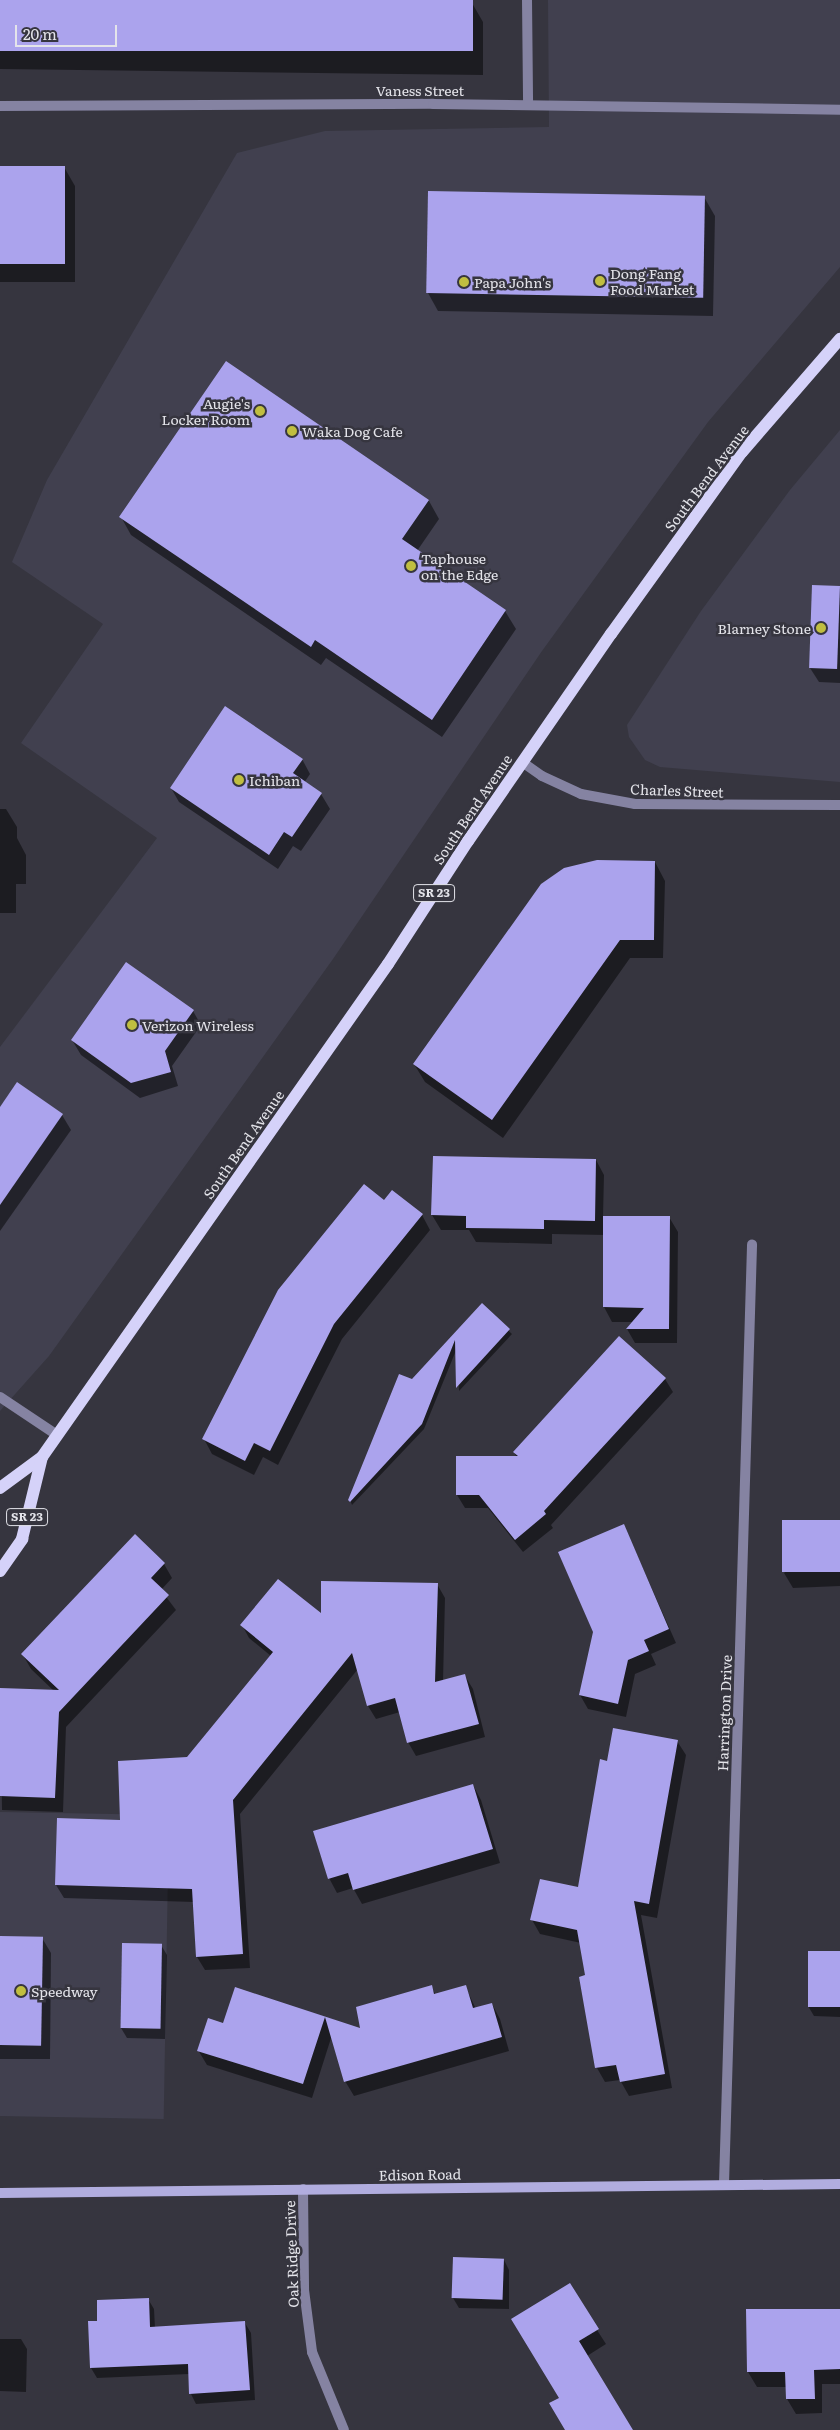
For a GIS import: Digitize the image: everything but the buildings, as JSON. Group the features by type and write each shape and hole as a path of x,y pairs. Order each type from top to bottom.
{"main road":[{"name":"South Bend Avenue","path":"0,1488 42,1457 388,964 522,762 742,452 840,339"},
{"name":"South Bend Avenue","path":"0,1571 22,1539 42,1457"},
{"name":"Edison Road","path":"0,2193 840,2184"}],"street":[{"path":"528,0 528,104"},
{"name":"Vaness Street","path":"0,106 528,104 840,110"},
{"name":"Charles Street","path":"522,762 581,794 635,804 840,805"},
{"name":"Harrington Drive","path":"724,2184 752,1244"},
{"path":"0,1397 56,1436"},
{"name":"Oak Ridge Drive","path":"303,2189 304,2290 312,2352 344,2430"}],"shaded area":[{"path":"548,0 840,0 840,267 708,422 542,651 333,959 49,1356 0,1411 0,1047 157,838 21,743 103,624 12,562 47,480 237,153 325,131 549,127"},
{"path":"840,430 840,782 660,767 645,760 629,737 627,725 701,611 790,490"},
{"path":"0,1812 169,1815 164,2119 0,2116"}],"place":[{"name":"Dong Fang Food Market","path":"600,281"},
{"name":"Papa John's","path":"464,282"},
{"name":"Augie's Locker Room","path":"260,411"},
{"name":"Waka Dog Cafe","path":"292,431"},
{"name":"Taphouse on the Edge","path":"411,566"},
{"name":"Blarney Stone","path":"821,628"},
{"name":"Ichiban","path":"239,780"},
{"name":"Verizon Wireless","path":"132,1025"},
{"name":"Speedway","path":"21,1991"}]}
